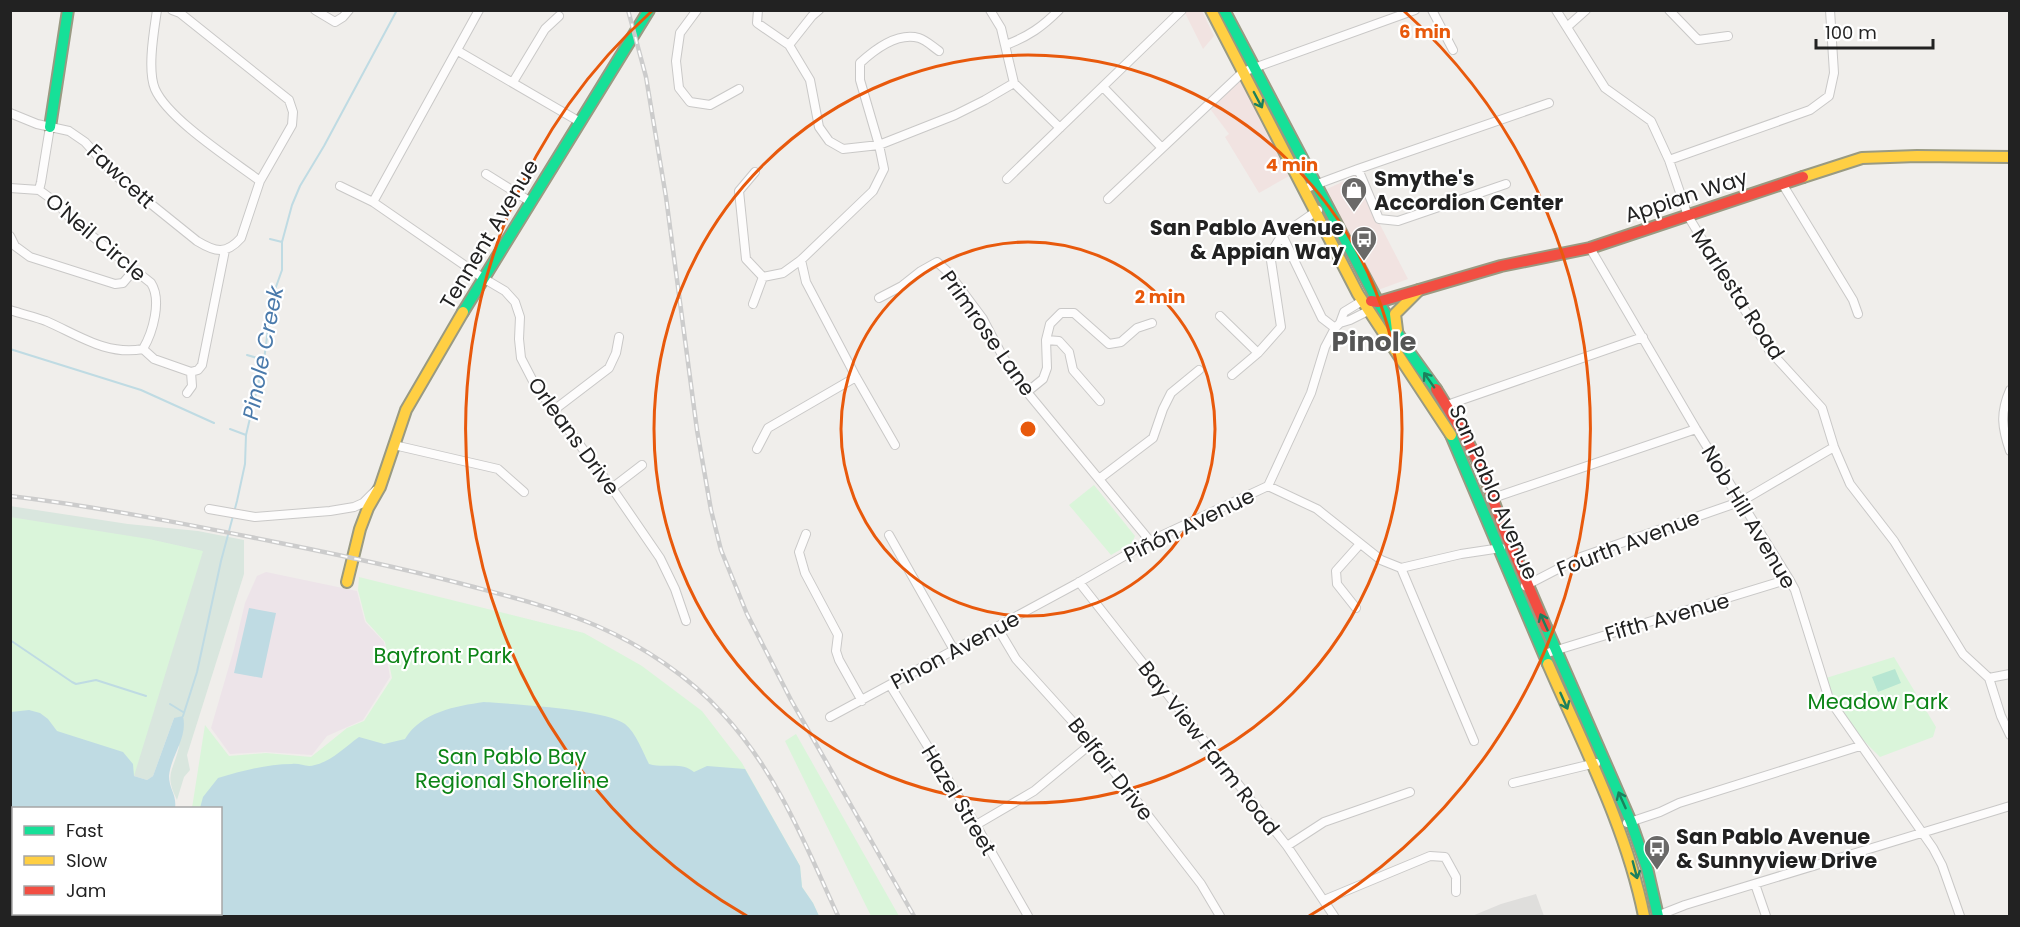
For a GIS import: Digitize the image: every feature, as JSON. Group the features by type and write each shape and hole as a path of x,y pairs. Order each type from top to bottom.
{"main road":[{"path":"50,127 68,10"},
{"name":"Tennent Avenue","path":"347,582 360,529 368,508 380,487 406,410 483,278 649,10"},
{"name":"San Pablo Avenue","path":"1211,10 1368,311 1437,409 1455,441 1499,549 1620,826 1636,872 1644,916"},
{"name":"San Pablo Avenue","path":"1224,10 1378,302 1397,334 1447,405 1482,470 1511,544 1631,822 1647,868 1658,916"},
{"name":"Appian Way","path":"1362,300 1378,302 1501,266 1590,248 1862,158 2010,157"},
{"path":"1397,334 1395,314 1419,290"},
{"name":"Appian Way","path":"1368,311 1378,302"}],"street":[{"path":"157,10 151,54 155,88 172,114 260,181"},
{"path":"10,310 46,321 101,346 127,351 143,349 154,359 191,372 198,370 202,365 225,250 235,245 241,238 260,181 292,125 293,112 289,100 180,13 172,10"},
{"path":"315,10 335,22 349,10"},
{"path":"373,202 479,10"},
{"path":"697,10 680,33 676,61 679,88 690,102 710,105 739,89"},
{"path":"758,10 757,22 789,45 810,80 819,127 829,141 843,149 879,145 955,115 1014,83"},
{"path":"789,45 819,10"},
{"path":"990,10 1001,28 1014,83 1060,128"},
{"path":"1006,45 1030,35 1059,10"},
{"path":"1007,179 1182,10"},
{"path":"1108,199 1244,72 1415,10"},
{"path":"1432,10 1453,50"},
{"name":"Marlesta Road","path":"1556,10 1605,88 1651,121 1669,160 1688,216 1769,350 1822,408 1834,447 1851,483 1894,541 1962,654 1989,678"},
{"path":"1567,27 1586,10"},
{"path":"1669,10 1698,40 1728,36"},
{"path":"1669,160 1810,110 1829,96 1834,73 1830,10"},
{"path":"513,82 545,29 560,16"},
{"path":"763,278 783,273 801,260 873,191 884,169 860,80 860,63 877,48 904,38 919,38 939,51"},
{"path":"458,51 580,122"},
{"path":"1103,87 1162,148"},
{"path":"1304,189 1549,104"},
{"name":"Fawcett","path":"10,113 37,124 69,131 85,142 115,176 197,241 209,248 225,250"},
{"path":"39,190 50,127"},
{"path":"1358,169 1380,219 1398,220 1506,184"},
{"path":"755,172 739,191 746,259 763,278"},
{"path":"486,174 531,202"},
{"path":"1783,185 1853,300 1858,314"},
{"name":"Orleans Drive","path":"340,186 373,202 505,291 515,302 520,316 521,358 535,385 612,488 660,558 675,589 686,621"},
{"name":"O'Neil Circle","path":"10,188 39,190 57,203 72,220 152,283 157,299 151,332 143,349"},
{"path":"1232,375 1258,353 1281,327 1270,254 1282,235 1327,204"},
{"path":"1282,235 1322,318 1338,325 1368,311"},
{"path":"10,236 15,246 30,257 106,282 120,284 134,270"},
{"name":"Nob Hill Avenue","path":"1590,248 1696,429 1790,579 1829,699 1933,848 1942,865 1960,916"},
{"path":"801,260 806,282 895,445"},
{"name":"Primrose Lane","path":"879,298 902,286 937,262 948,272 983,319 1003,357 1028,392 1150,541"},
{"path":"753,304 763,278"},
{"name":"Piñón Avenue","path":"1079,582 1150,541 1268,486 1311,393 1325,347 1344,312 1362,300"},
{"path":"1028,392 1043,379 1047,368 1046,340 1050,324 1061,314 1074,313 1110,345 1121,342 1137,328 1152,323"},
{"path":"1220,316 1258,353"},
{"path":"554,410 609,368 616,353 619,337"},
{"path":"1447,405 1643,337"},
{"path":"1046,340 1059,340 1069,352 1073,369 1100,401"},
{"path":"1099,479 1153,438 1163,409 1172,393 1198,370"},
{"path":"187,393 192,386 191,372"},
{"path":"757,449 768,428 856,377"},
{"path":"2010,390 2003,405 2004,433 2010,451"},
{"path":"1480,503 1696,429"},
{"path":"394,445 498,469 524,492"},
{"name":"Fourth Avenue","path":"1517,589 1586,555 1742,501 1834,447"},
{"path":"612,488 642,465"},
{"path":"1268,486 1317,509 1381,560 1401,568 1461,554 1499,549 1511,544"},
{"path":"209,509 255,518 330,511 363,503 380,487"},
{"path":"806,534 799,552 805,573 838,635 836,651 839,660 862,700"},
{"path":"889,535 954,650"},
{"path":"1356,608 1337,585 1336,571 1360,544"},
{"path":"1401,568 1474,741"},
{"name":"Fifth Avenue","path":"1544,654 1790,579"},
{"name":"Pinon Avenue","path":"830,717 1079,582"},
{"name":"Bay View Farm Road","path":"1079,582 1287,846 1324,900 1328,915"},
{"name":"Belfair Drive","path":"997,627 1016,658 1092,743 1201,884 1220,916"},
{"path":"2010,674 1989,678 2001,716 2010,735"},
{"name":"Hazel Street","path":"890,685 976,825 1028,916"},
{"path":"976,825 1034,791 1092,743"},
{"path":"1620,826 1679,803 1860,746"},
{"path":"1513,783 1605,761"},
{"path":"1287,846 1324,822 1410,792"},
{"path":"1658,916 1671,909 2010,806"},
{"path":"1324,900 1430,856 1445,857 1456,877 1456,892"},
{"path":"1755,884 1766,916"}],"shaded area":[{"path":"1184,11 1202,11 1214,36 1203,49"},
{"path":"1241,79 1281,154 1283,166 1289,176 1259,193 1225,137 1229,134 1211,110"},
{"path":"1355,176 1408,279 1378,290 1327,189"},
{"path":"10,506 128,524 198,531 244,540 244,574 187,755 190,770 184,777 177,800 170,778 179,747 174,718 153,776 147,780 134,776 11,712"},
{"path":"266,572 357,591 365,622 384,642 390,677 363,720 327,736 312,755 265,752 230,754 211,728 245,603 257,576"},
{"path":"1536,894 1544,916 1472,916 1501,904"}],"green space":[{"path":"1094,485 1135,536 1132,543 1111,555 1069,505"},
{"path":"10,517 149,539 203,551 134,776 12,807 11,916"},
{"name":"San Pablo Bay Regional Shoreline","path":"359,577 584,633 642,666 702,711 742,763 800,866 802,887 819,916 176,916 222,915 222,807 192,807 205,725 229,756 266,753 311,757 347,728 364,721 392,678 385,642 366,621 358,590"},
{"name":"Meadow Park","path":"1894,657 1936,727 1933,737 1880,757 1848,721 1826,678"},
{"path":"1895,669 1901,683 1878,692 1872,677"},
{"path":"796,734 899,916 871,916 785,741"}],"water":[{"path":"249,608 276,613 262,678 234,673"},
{"name":"San Pablo Bay Regional Shoreline","path":"484,702 558,708 599,715 625,724 633,732 649,764 684,767 694,772 707,766 745,769 800,866 802,887 819,916 11,916 11,712 29,710 40,713 57,731 123,752 133,764 134,776 147,780 153,776 174,718 183,716 184,724 169,776 175,807 12,807 12,915 222,915 222,807 200,807 203,797 218,778 273,765 315,765 333,757 359,737 384,744 405,739 420,722 430,716"}],"waterway":[{"name":"Pinole Creek","path":"183,716 197,672 245,464 246,435 264,360 272,298 282,270 282,242 292,205 300,186 397,10"},
{"path":"270,239 282,242"},
{"path":"10,349 141,390 214,423"},
{"path":"247,355 264,360"},
{"path":"230,429 246,435"},
{"path":"10,640 76,684 96,680 146,696"},
{"path":"170,704 183,712"}],"railway":[{"path":"628,10 646,77 666,197 697,430 711,510 721,550 747,614 791,700 914,916"},
{"path":"10,496 78,505 179,523 402,569 536,604 614,634 681,675 710,700 742,736 789,810 838,916"}],"traffic: fast":[{"path":"50,127 68,10"},
{"path":"463,312 649,10"},
{"path":"1224,10 1378,302 1436,389"},
{"path":"1451,435 1548,664"},
{"path":"1546,627 1631,822 1647,868 1658,916"}],"traffic: slow":[{"path":"1211,10 1358,294 1451,435"},
{"path":"1803,177 1862,158 2010,157"},
{"path":"1397,330 1395,314 1419,290"},
{"path":"347,582 360,529 368,508 380,487 406,410 463,312"},
{"path":"1548,664 1615,819 1644,916"}],"traffic: jam":[{"path":"1371,301 1378,302 1501,266 1590,248 1803,177"},
{"path":"1436,389 1465,436 1482,470 1505,532 1546,627"}],"place":[{"name":"Smythe's Accordion Center","path":"1354,213"},
{"name":"San Pablo Avenue & Appian Way","path":"1364,262"},
{"name":"San Pablo Avenue & Sunnyview Drive","path":"1657,871"}],"district":[{"name":"Pinole","path":"1374,341"}],"park label":[{"name":"Bayfront Park","path":"443,655"}]}
